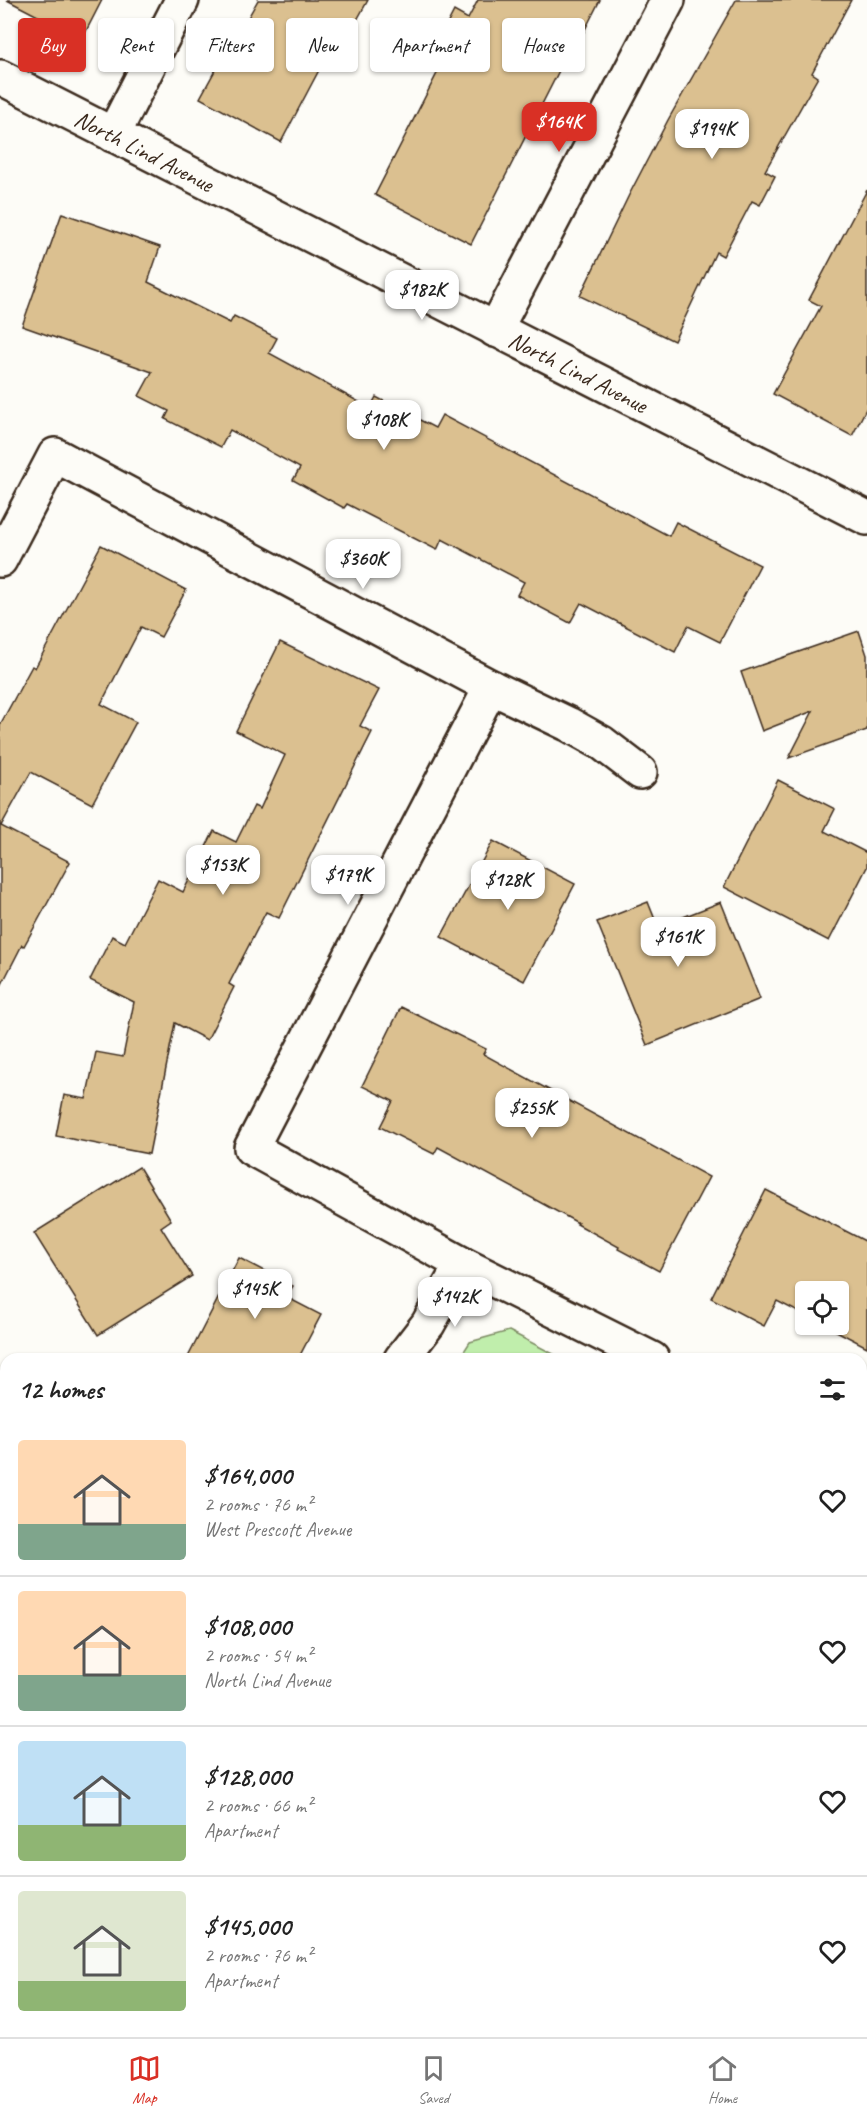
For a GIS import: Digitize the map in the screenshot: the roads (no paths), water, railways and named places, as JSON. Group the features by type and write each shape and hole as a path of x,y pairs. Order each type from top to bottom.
{"street":[{"path":"113,135 182,0"},
{"path":"495,330 668,0"},
{"name":"North Lind Avenue","path":"0,77 867,518"},
{"path":"0,560 55,455 491,687 602,743 640,772"},
{"path":"491,687 251,1148 462,1264 640,1353"},
{"path":"405,1353 428,1324 462,1264"}]}
